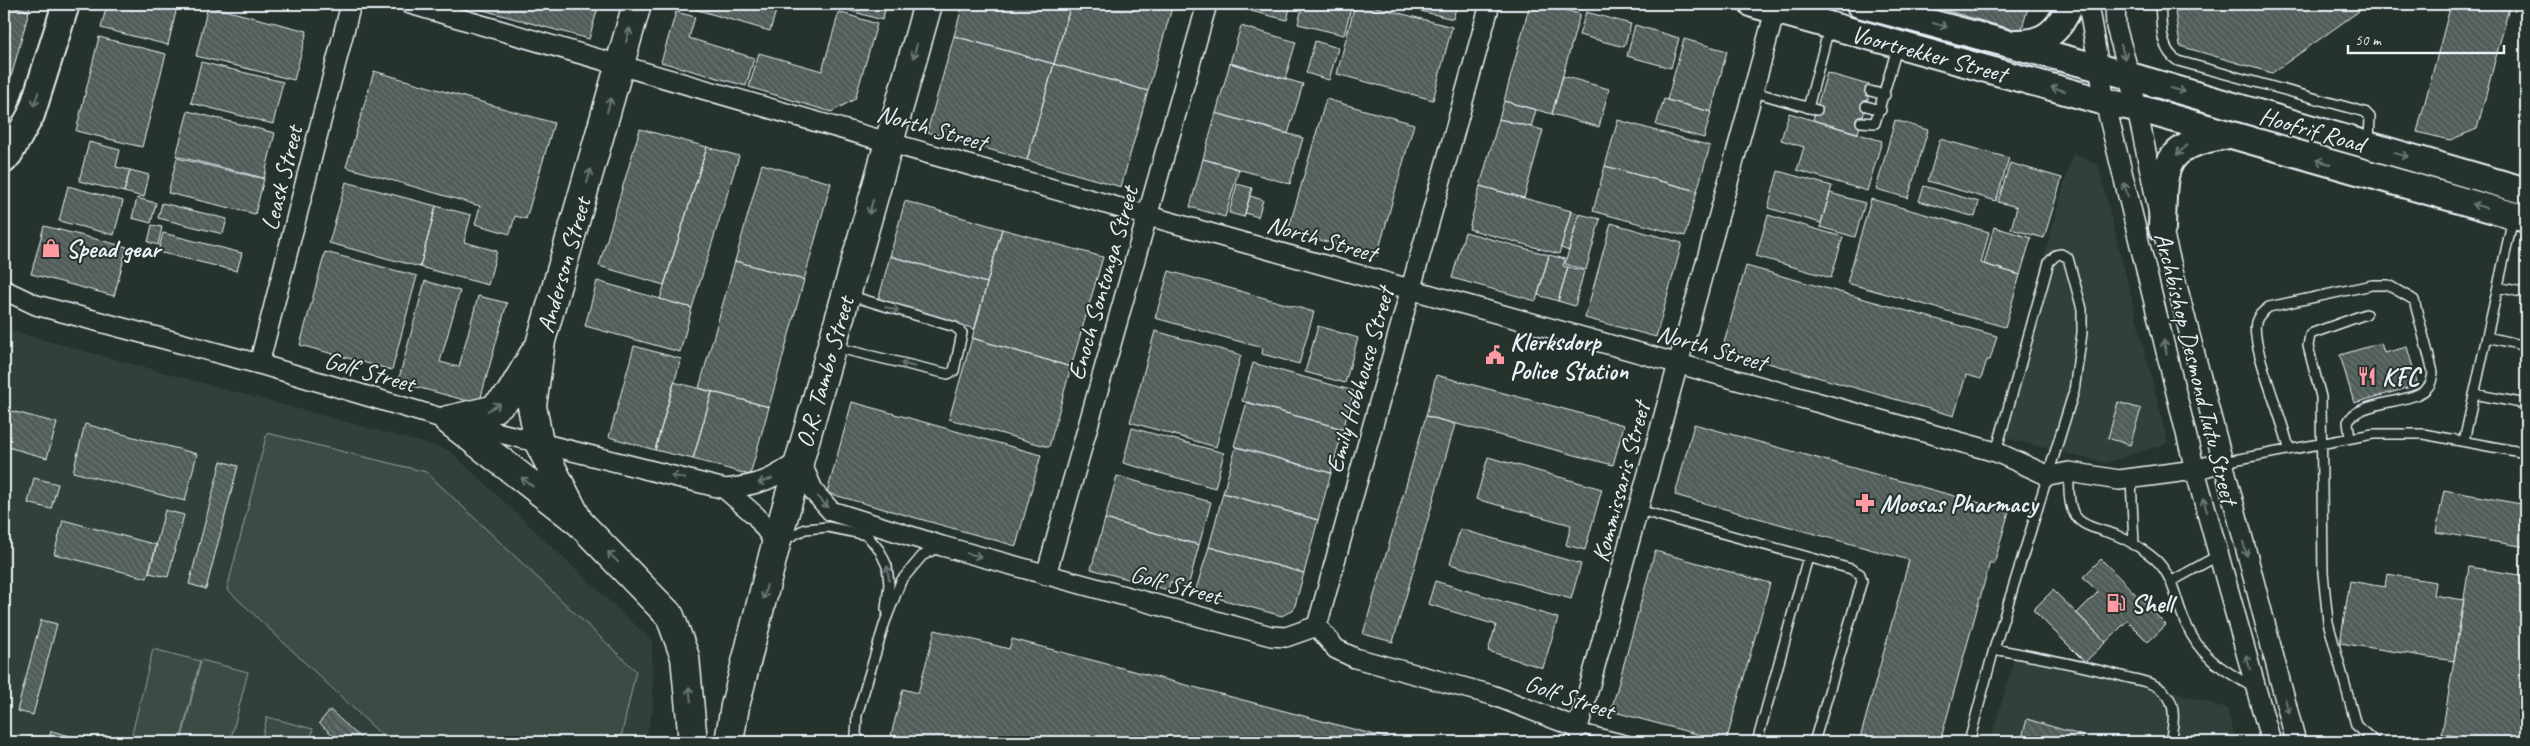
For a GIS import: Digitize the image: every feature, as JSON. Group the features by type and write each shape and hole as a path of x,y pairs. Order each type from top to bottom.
{"main road":[{"name":"Anderson Street","path":"579,522 539,444 532,406 541,341 637,4"},
{"name":"O.R. Tambo Street","path":"729,742 735,706 776,544 928,4"},
{"path":"448,420 492,410 509,396 541,341"},
{"path":"448,420 579,522 670,616 685,657 691,702 693,742"}],"street":[{"path":"4,160 32,115 66,4"},
{"name":"Leask Street","path":"259,364 352,4"},
{"name":"North Street","path":"410,4 620,66 1147,215 1996,452 2049,476"},
{"name":"Enoch Sontonga Street","path":"1046,575 1207,4"},
{"name":"Emily Hobhouse Street","path":"1317,626 1490,4"},
{"name":"Voortrekker Street","path":"1858,4 2097,67"},
{"path":"2010,43 2040,42 2058,25 2065,16 2070,4"},
{"name":"Archbishop Desmond Tutu Street","path":"2088,4 2097,67 2105,102 2195,470 2271,742"},
{"name":"Archbishop Desmond Tutu Street","path":"2115,4 2116,27 2130,76 2162,228 2296,742"},
{"name":"Voortrekker Street","path":"1769,6 1830,26 2105,102"},
{"name":"Kommissaris Street","path":"1576,735 1754,92 1769,6"},
{"name":"Hoofrif Road","path":"2097,67 2526,191"},
{"name":"Hoofrif Road","path":"2105,102 2137,108 2520,217"},
{"path":"2162,228 2164,174 2172,160 2184,147 2198,140 2227,135"},
{"name":"Golf Street","path":"4,290 36,305 259,364 448,420 725,489 752,486 772,479 800,460 814,492 831,511 942,546 1271,636 1286,637 1317,626 1336,649 1355,658 1492,695 1576,735"},
{"path":"2049,476 2069,472 2120,480 2195,470 2222,462"},
{"name":"Golf Street","path":"725,489 756,516 776,544"}],"lane":[{"path":"2160,4 2164,44 2170,56 2178,61 2364,112 2370,118 2369,146"},
{"path":"1754,92 1812,109 1812,90 1821,78 1830,26"},
{"path":"1862,122 1874,123 1885,95 1898,45"},
{"path":"1812,90 1821,93"},
{"path":"1870,91 1885,95"},
{"path":"1866,106 1880,110"},
{"path":"2464,441 2498,287 2520,217"},
{"path":"1969,742 1994,649 2074,391 2082,333 2082,309 2068,258 2061,254 2056,255 2049,262 1996,452"},
{"path":"2290,448 2285,427 2268,385 2256,333 2256,322 2260,314 2269,307 2372,285 2388,285 2414,300 2431,365 2431,381 2423,392 2355,412 2348,422 2350,438"},
{"path":"2498,287 2526,293"},
{"path":"831,347 948,374 954,371 961,342 962,333 960,329 846,294"},
{"path":"2366,314 2310,335 2308,346 2321,397 2320,442 2323,573 2328,622 2356,725 2375,742"},
{"path":"2487,337 2526,346"},
{"path":"2474,394 2526,404"},
{"path":"2222,462 2320,442 2373,434 2422,434 2526,453"},
{"path":"2069,472 2071,507 2076,516 2092,528 2118,536 2158,562 2172,580 2186,624 2201,651 2212,663 2256,689"},
{"path":"2131,479 2134,545"},
{"path":"1639,510 1852,569 1860,574 1862,581 1814,742"},
{"path":"776,544 805,529 828,527 867,535 880,551 887,566 889,584 885,622"},
{"path":"861,742 856,734 857,715 885,622 901,581 922,556 942,546"},
{"path":"2172,580 2219,555"},
{"path":"1757,742 1808,557"},
{"path":"1994,649 2087,666 2154,685 2165,692 2173,709 2173,728 2170,742"},
{"name":"Golf Street","path":"1576,735 1634,742"}],"shaded area":[{"path":"2073,154 2098,165 2168,443 2105,463 1993,435"},
{"path":"4,329 449,450 652,641 653,709 645,742 4,742"},
{"path":"267,433 426,472 636,671 620,742 389,742 227,589"},
{"path":"2018,647 2227,708 2236,742 1990,742"},
{"path":"153,649 200,661 180,742 130,742"},
{"path":"201,660 248,672 230,742 181,742"},
{"path":"267,717 313,729 310,742 261,742"}],"building":[{"path":"4,4 31,4 29,11"},
{"path":"107,4 163,4 177,7 168,45 101,28"},
{"path":"461,4 599,4 589,39"},
{"path":"677,4 778,4 770,31"},
{"path":"827,4 887,4 882,20"},
{"path":"963,4 1071,4 1054,64 954,36"},
{"path":"1071,4 1173,4 1148,91 1054,64"},
{"path":"1252,4 1291,4 1287,20 1251,11"},
{"path":"1303,4 1352,4 1344,35 1298,24"},
{"path":"1355,4 1365,4 1452,27 1433,100 1337,74"},
{"path":"1392,4 1457,4 1453,19"},
{"path":"1530,4 1542,4 1580,14 1552,114 1504,101"},
{"path":"1923,4 2029,4 2021,32"},
{"path":"2174,4 2369,4 2272,73 2180,46"},
{"path":"2451,4 2510,4 2477,129 2450,140 2417,132"},
{"path":"4,5 29,11 7,92 4,91"},
{"path":"208,6 307,31 294,80 196,56"},
{"path":"676,12 695,17 689,38 754,58 746,86 661,62"},
{"path":"839,12 877,24 855,99 831,112 749,87 759,53 822,71"},
{"path":"1586,12 1631,24 1624,47 1579,35"},
{"path":"1635,25 1679,38 1671,68 1627,56"},
{"path":"1241,26 1296,42 1285,79 1230,63"},
{"path":"954,36 1054,64 1027,160 927,132"},
{"path":"99,37 166,54 142,147 76,131"},
{"path":"1684,39 1727,51 1711,112 1667,100"},
{"path":"1315,41 1338,48 1329,80 1306,73"},
{"path":"201,62 283,82 273,124 191,103"},
{"path":"1230,63 1303,84 1288,134 1216,113"},
{"path":"1054,64 1148,91 1121,187 1027,160"},
{"path":"374,71 554,123 526,219 515,216 510,234 475,224 480,206 346,167"},
{"path":"1827,73 1872,86 1858,133 1813,120"},
{"path":"1563,76 1609,89 1599,127 1552,114"},
{"path":"1326,99 1414,124 1377,256 1288,231"},
{"path":"1664,99 1711,112 1704,138 1656,125"},
{"path":"1504,101 1536,110 1531,127 1499,119"},
{"path":"188,111 275,133 264,178 176,156"},
{"path":"1216,113 1303,138 1290,184 1203,159"},
{"path":"1789,113 1882,141 1867,191 1797,170 1804,147 1781,140"},
{"path":"1499,119 1543,130 1524,198 1480,186"},
{"path":"1618,120 1710,146 1697,191 1605,166"},
{"path":"1895,120 1928,130 1908,198 1876,189"},
{"path":"640,129 707,147 664,285 599,266"},
{"path":"1940,139 2009,158 1996,201 1928,181"},
{"path":"89,142 120,150 116,167 130,170 124,192 79,181"},
{"path":"707,147 739,156 692,308 660,299"},
{"path":"177,158 264,179 255,214 168,193"},
{"path":"1203,159 1239,169 1225,217 1190,207"},
{"path":"2010,163 2062,178 2044,238 2011,229 2017,207 1998,202"},
{"path":"762,164 831,183 804,280 735,261"},
{"path":"1605,166 1697,191 1685,236 1593,211"},
{"path":"130,170 149,175 144,197 124,192"},
{"path":"1778,171 1832,186 1821,223 1768,208"},
{"path":"346,182 436,206 420,267 329,243"},
{"path":"1237,184 1252,188 1244,217 1229,213"},
{"path":"68,186 123,201 114,235 59,221"},
{"path":"1480,186 1571,211 1559,254 1469,229"},
{"path":"1924,186 1979,202 1975,217 1919,201"},
{"path":"1830,193 1865,203 1855,237 1820,227"},
{"path":"1250,196 1263,200 1258,217 1245,213"},
{"path":"137,198 156,203 151,223 132,218"},
{"path":"1871,199 1989,232 1981,263 2020,275 2005,327 1847,283"},
{"path":"905,201 1002,229 987,283 890,256"},
{"path":"162,203 227,219 223,234 158,218"},
{"path":"436,206 471,215 464,242 497,251 488,285 420,267"},
{"path":"1571,211 1579,214 1569,251 1561,248"},
{"path":"1579,214 1600,219 1586,270 1565,264"},
{"path":"1768,215 1843,237 1831,278 1756,256"},
{"path":"1611,223 1682,243 1656,337 1585,318"},
{"path":"152,225 162,227 158,245 148,242"},
{"path":"44,226 127,247 114,296 31,274"},
{"path":"1994,227 2031,238 2020,275 1984,264"},
{"path":"1002,229 1103,257 1071,367 972,338"},
{"path":"1465,232 1549,255 1536,301 1452,278"},
{"path":"163,233 242,253 237,271 158,252"},
{"path":"325,252 417,276 392,370 300,345"},
{"path":"1549,255 1565,259 1563,266 1568,267 1558,301 1538,295"},
{"path":"890,256 987,283 975,329 878,301"},
{"path":"735,261 804,280 769,407 699,388"},
{"path":"1746,266 1997,336 1990,360 1987,360 1981,379 1966,375 1954,416 1722,350"},
{"path":"1568,267 1584,271 1575,306 1558,301"},
{"path":"1169,271 1314,312 1299,364 1262,354 1263,348 1155,318"},
{"path":"425,281 460,291 440,362 459,367 478,296 507,303 479,404 398,382"},
{"path":"597,281 692,308 680,352 585,326"},
{"path":"1318,326 1358,338 1345,383 1305,372"},
{"path":"1155,331 1241,355 1216,447 1130,422"},
{"path":"972,338 1071,367 1049,447 949,419"},
{"path":"2381,343 2384,353 2407,347 2418,385 2354,403 2340,355"},
{"path":"634,346 681,359 655,450 609,437"},
{"path":"1253,363 1354,391 1343,429 1242,401"},
{"path":"1436,375 1624,425 1613,465 1426,416"},
{"path":"674,382 712,392 693,459 655,450"},
{"path":"712,392 769,407 750,475 693,459"},
{"path":"852,402 1041,455 1016,546 827,493"},
{"path":"1247,402 1343,429 1331,473 1234,446"},
{"path":"2118,402 2141,409 2130,445 2108,438"},
{"path":"4,409 57,423 47,458 4,446"},
{"path":"1426,416 1455,424 1393,642 1363,634"},
{"path":"85,424 197,454 185,501 73,472"},
{"path":"1694,424 2009,511 1994,564 1990,562 1940,742 1859,742 1909,560 1675,495"},
{"path":"1132,428 1224,453 1215,488 1123,463"},
{"path":"1236,447 1331,473 1318,520 1223,493"},
{"path":"1488,457 1602,489 1585,550 1566,545 1571,525 1476,499"},
{"path":"221,461 238,466 206,589 189,584"},
{"path":"1117,476 1211,502 1199,545 1105,519"},
{"path":"34,478 58,484 51,509 28,503"},
{"path":"2444,490 2526,505 2526,547 2436,532"},
{"path":"1223,493 1318,520 1304,573 1209,547"},
{"path":"165,510 184,515 168,577 149,573"},
{"path":"1105,519 1199,545 1188,587 1170,582 1168,590 1091,569"},
{"path":"63,520 157,545 147,578 54,554"},
{"path":"1460,529 1581,564 1571,599 1450,564"},
{"path":"1209,547 1304,573 1294,609 1282,616 1195,592"},
{"path":"1655,551 1770,583 1726,742 1611,711"},
{"name":"Shell","path":"2101,559 2166,625 2148,642 2127,621 2106,642 2077,613 2098,592 2083,577"},
{"path":"2469,567 2526,576 2526,742 2491,742 2442,734"},
{"path":"2387,574 2436,582 2434,595 2464,600 2454,661 2340,643 2350,581 2385,587"},
{"path":"1435,581 1558,618 1543,668 1488,651 1496,625 1428,604"},
{"path":"2053,590 2106,642 2085,662 2033,610"},
{"path":"41,620 57,624 33,715 17,711"},
{"path":"935,630 1009,649 1012,639 1402,742 919,742 891,735 903,689 918,693"},
{"path":"330,710 365,742 341,742 319,723"},
{"path":"2027,719 2083,736 2081,742 2021,742"},
{"path":"51,731 86,740 86,742 48,742"}],"place":[{"name":"Spead gear","path":"51,248"},
{"name":"Klerksdorp Police Station","path":"1495,355"},
{"name":"KFC","path":"2367,376"},
{"name":"Moosas Pharmacy","path":"1865,503"},
{"name":"Shell","path":"2116,603"}]}
